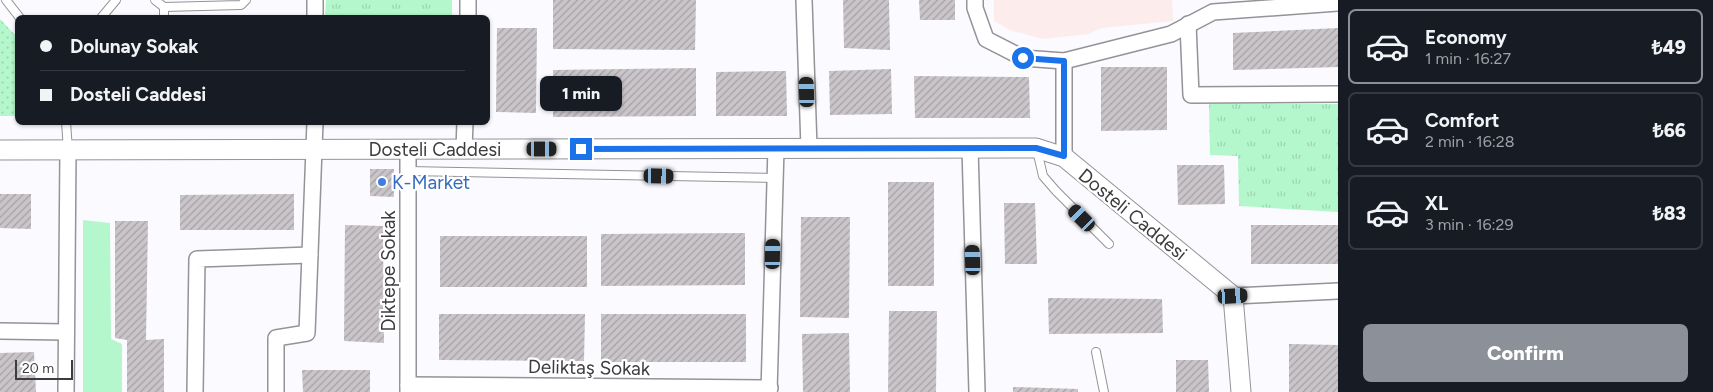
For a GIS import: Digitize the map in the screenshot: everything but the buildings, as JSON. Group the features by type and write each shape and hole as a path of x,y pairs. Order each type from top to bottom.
{"street":[{"path":"315,0 315,15"},
{"path":"468,0 468,15"},
{"path":"804,0 809,148"},
{"path":"975,0 975,8 986,39 1023,58 1064,61 1171,34 1213,12 1250,5 1338,3"},
{"path":"1188,24 1191,96 1338,94"},
{"path":"1064,61 1064,156"},
{"path":"276,392 276,338 308,334 315,125"},
{"path":"464,149 465,125"},
{"path":"769,390 776,148"},
{"path":"970,148 977,392"},
{"name":"Dosteli Caddesi","path":"0,150 1036,148 1064,156 1233,296"},
{"name":"Diktepe Sokak","path":"408,149 408,388"},
{"path":"66,392 68,150"},
{"path":"195,392 197,259 310,254"},
{"path":"1241,392 1233,296 1338,291"},
{"path":"0,331 66,332"},
{"name":"Deliktaş Sokak","path":"408,388 769,390"}],"lane":[{"path":"6,0 18,15"},
{"path":"104,15 116,0"},
{"path":"155,0 164,7 241,5 246,0"},
{"path":"164,7 164,15"},
{"path":"66,125 68,150"},
{"path":"1036,148 1043,176 1109,244"},
{"path":"408,171 775,178"},
{"path":"1096,352 1104,392"}],"shaded area":[{"path":"994,0 1172,0 1173,21 1102,28 1088,34 1043,39 1010,30 994,21"}],"green space":[{"path":"326,0 452,0 452,15 325,15"},
{"path":"0,19 15,35 15,116 0,116"},
{"path":"1209,104 1338,104 1338,212 1239,206 1238,156 1210,155"},
{"path":"83,220 110,223 111,339 122,344 122,392 83,392"}],"place":[{"name":"K-Market","path":"382,182"}],"route":[{"path":"581,149 1036,148 1064,156 1064,61 1023,58"}]}
